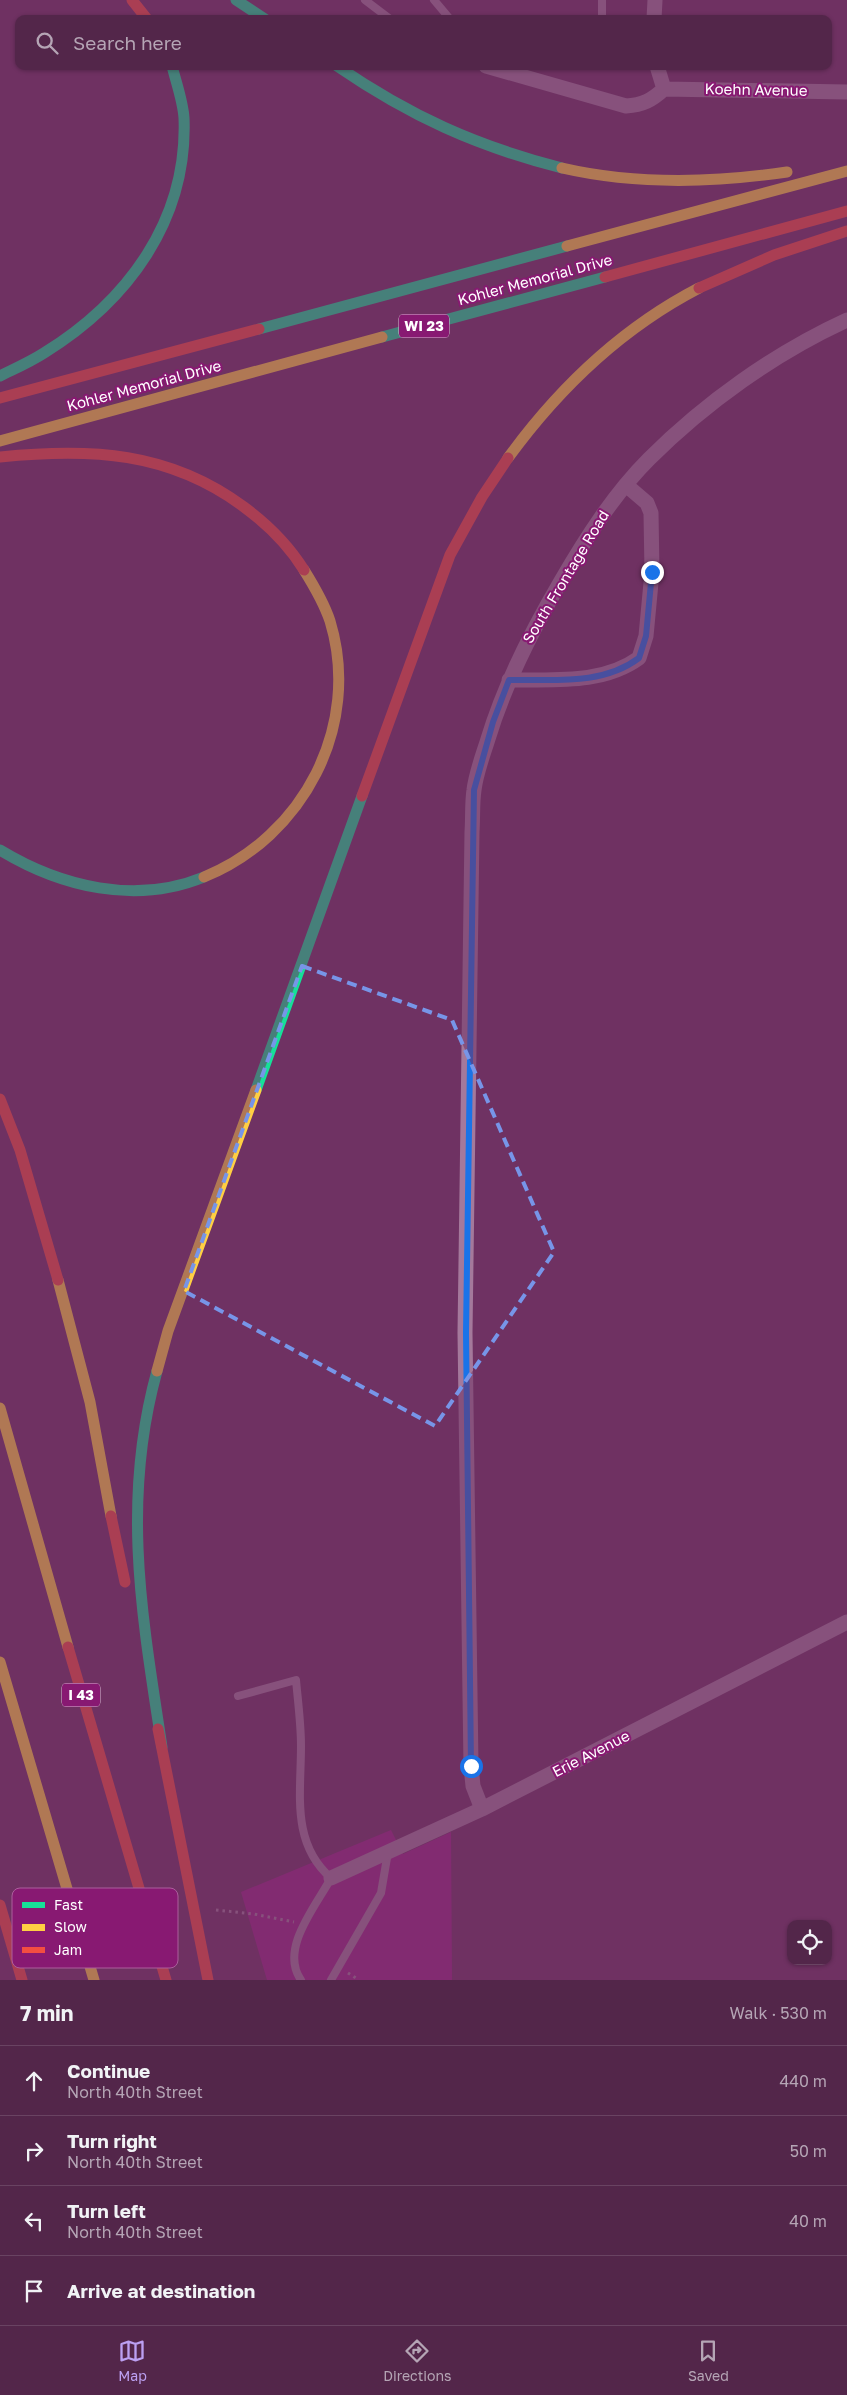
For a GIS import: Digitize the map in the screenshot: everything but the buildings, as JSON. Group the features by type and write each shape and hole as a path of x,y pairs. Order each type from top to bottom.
{"highway":[{"path":"132,0 145,15"},
{"path":"236,0 259,15"},
{"path":"0,376 47,352 95,315 128,280 155,244 164,228 180,187 185,142 181,97 173,70"},
{"path":"342,70 373,90 437,126 467,140 564,169 607,176 663,181 737,179 847,161"},
{"name":"Kohler Memorial Drive","path":"0,398 847,171"},
{"name":"Kohler Memorial Drive","path":"0,441 847,211"},
{"path":"162,1747 138,1574 136,1517 140,1450 154,1377 168,1331 450,555 482,495 523,437 578,376 631,331 658,311 720,277 764,258 847,231"},
{"path":"0,457 72,452 126,456 187,473 216,487 252,512 281,539 306,572 325,610 337,660 338,693 333,730 327,749 318,772 298,809 273,836 239,862 176,887 136,892 90,888 55,877 0,850"},
{"path":"0,1099 20,1150 43,1223 90,1402 104,1485 162,1747 208,1980"},
{"name":"I 43","path":"0,1408 78,1686 138,1888"},
{"path":"0,1662 67,1888"},
{"path":"0,1905 12,1946"},
{"path":"18,1968 22,1980"},
{"path":"90,1968 94,1980"},
{"name":"I 43","path":"162,1968 166,1980"}],"street":[{"path":"654,15 655,0"},
{"path":"500,70 626,106 639,105 651,101 664,89 658,70"},
{"name":"Koehn Avenue","path":"664,89 847,92"},
{"name":"South Frontage Road","path":"482,1809 475,1793 471,1766 466,1513 466,1333 472,832 474,790 480,764 509,680 532,630 593,528 626,485 649,459 699,414 781,356 847,320"},
{"path":"509,680 580,679 614,673 639,658 646,636 652,572 651,513 647,503 626,485"},
{"name":"Erie Avenue","path":"331,1878 482,1809 847,1622"}],"lane":[{"path":"365,0 385,15"},
{"path":"434,0 447,15"},
{"path":"602,0 602,15"},
{"path":"238,1696 296,1680 301,1742 299,1806 303,1833 313,1858 331,1878 294,1947 295,1966 300,1980"},
{"path":"331,1980 380,1892 388,1852"}],"path":[{"path":"216,1910 274,1917 304,1926"}],"highlighted area":[{"path":"302,966 452,1020 554,1252 435,1426 184,1291"}],"shaded area":[{"path":"391,1830 403,1854 451,1832 452,1980 267,1980 241,1892"}],"traffic: fast":[{"path":"236,0 259,15"},
{"path":"0,376 39,356 74,332 102,309 126,283 147,254 164,223 176,190 183,155 184,118 173,70"},
{"path":"343,70 391,100 445,127 501,150 562,168"},
{"path":"259,329 567,246"},
{"path":"382,337 605,277"},
{"path":"256,1090 362,796"},
{"path":"0,850 48,874 99,888 126,891 152,890 204,877"},
{"path":"157,1371 146,1419 137,1513 142,1605 162,1747"}],"traffic: slow":[{"path":"562,168 590,174 646,180 702,180 787,172"},
{"path":"567,246 847,171"},
{"path":"508,458 549,408 594,362 644,322 699,288"},
{"path":"0,441 382,337"},
{"path":"204,877 239,859 270,835 296,806 316,773 330,738 338,700 338,661 328,614 304,570"},
{"path":"157,1371 168,1331 256,1090"},
{"path":"58,1280 90,1402 111,1516"},
{"path":"0,1408 68,1647"},
{"path":"0,1662 67,1888"},
{"path":"90,1968 94,1980"}],"traffic: jam":[{"path":"132,0 144,15"},
{"path":"605,277 847,211"},
{"path":"699,288 774,255 847,231"},
{"path":"0,398 259,329"},
{"path":"0,457 33,454 97,454 158,464 187,474 216,488 253,514 284,544 304,570"},
{"path":"362,796 450,555 482,497 508,458"},
{"path":"0,1099 20,1150 58,1280"},
{"path":"111,1516 125,1582"},
{"path":"68,1647 139,1888"},
{"path":"158,1729 208,1980"},
{"path":"0,1905 12,1946"},
{"path":"18,1968 22,1980"},
{"path":"162,1968 166,1980"}],"route":[{"path":"471,1766 466,1513 466,1333 474,790 493,722 509,680 580,679 614,673 639,658 646,636 652,572"}]}
